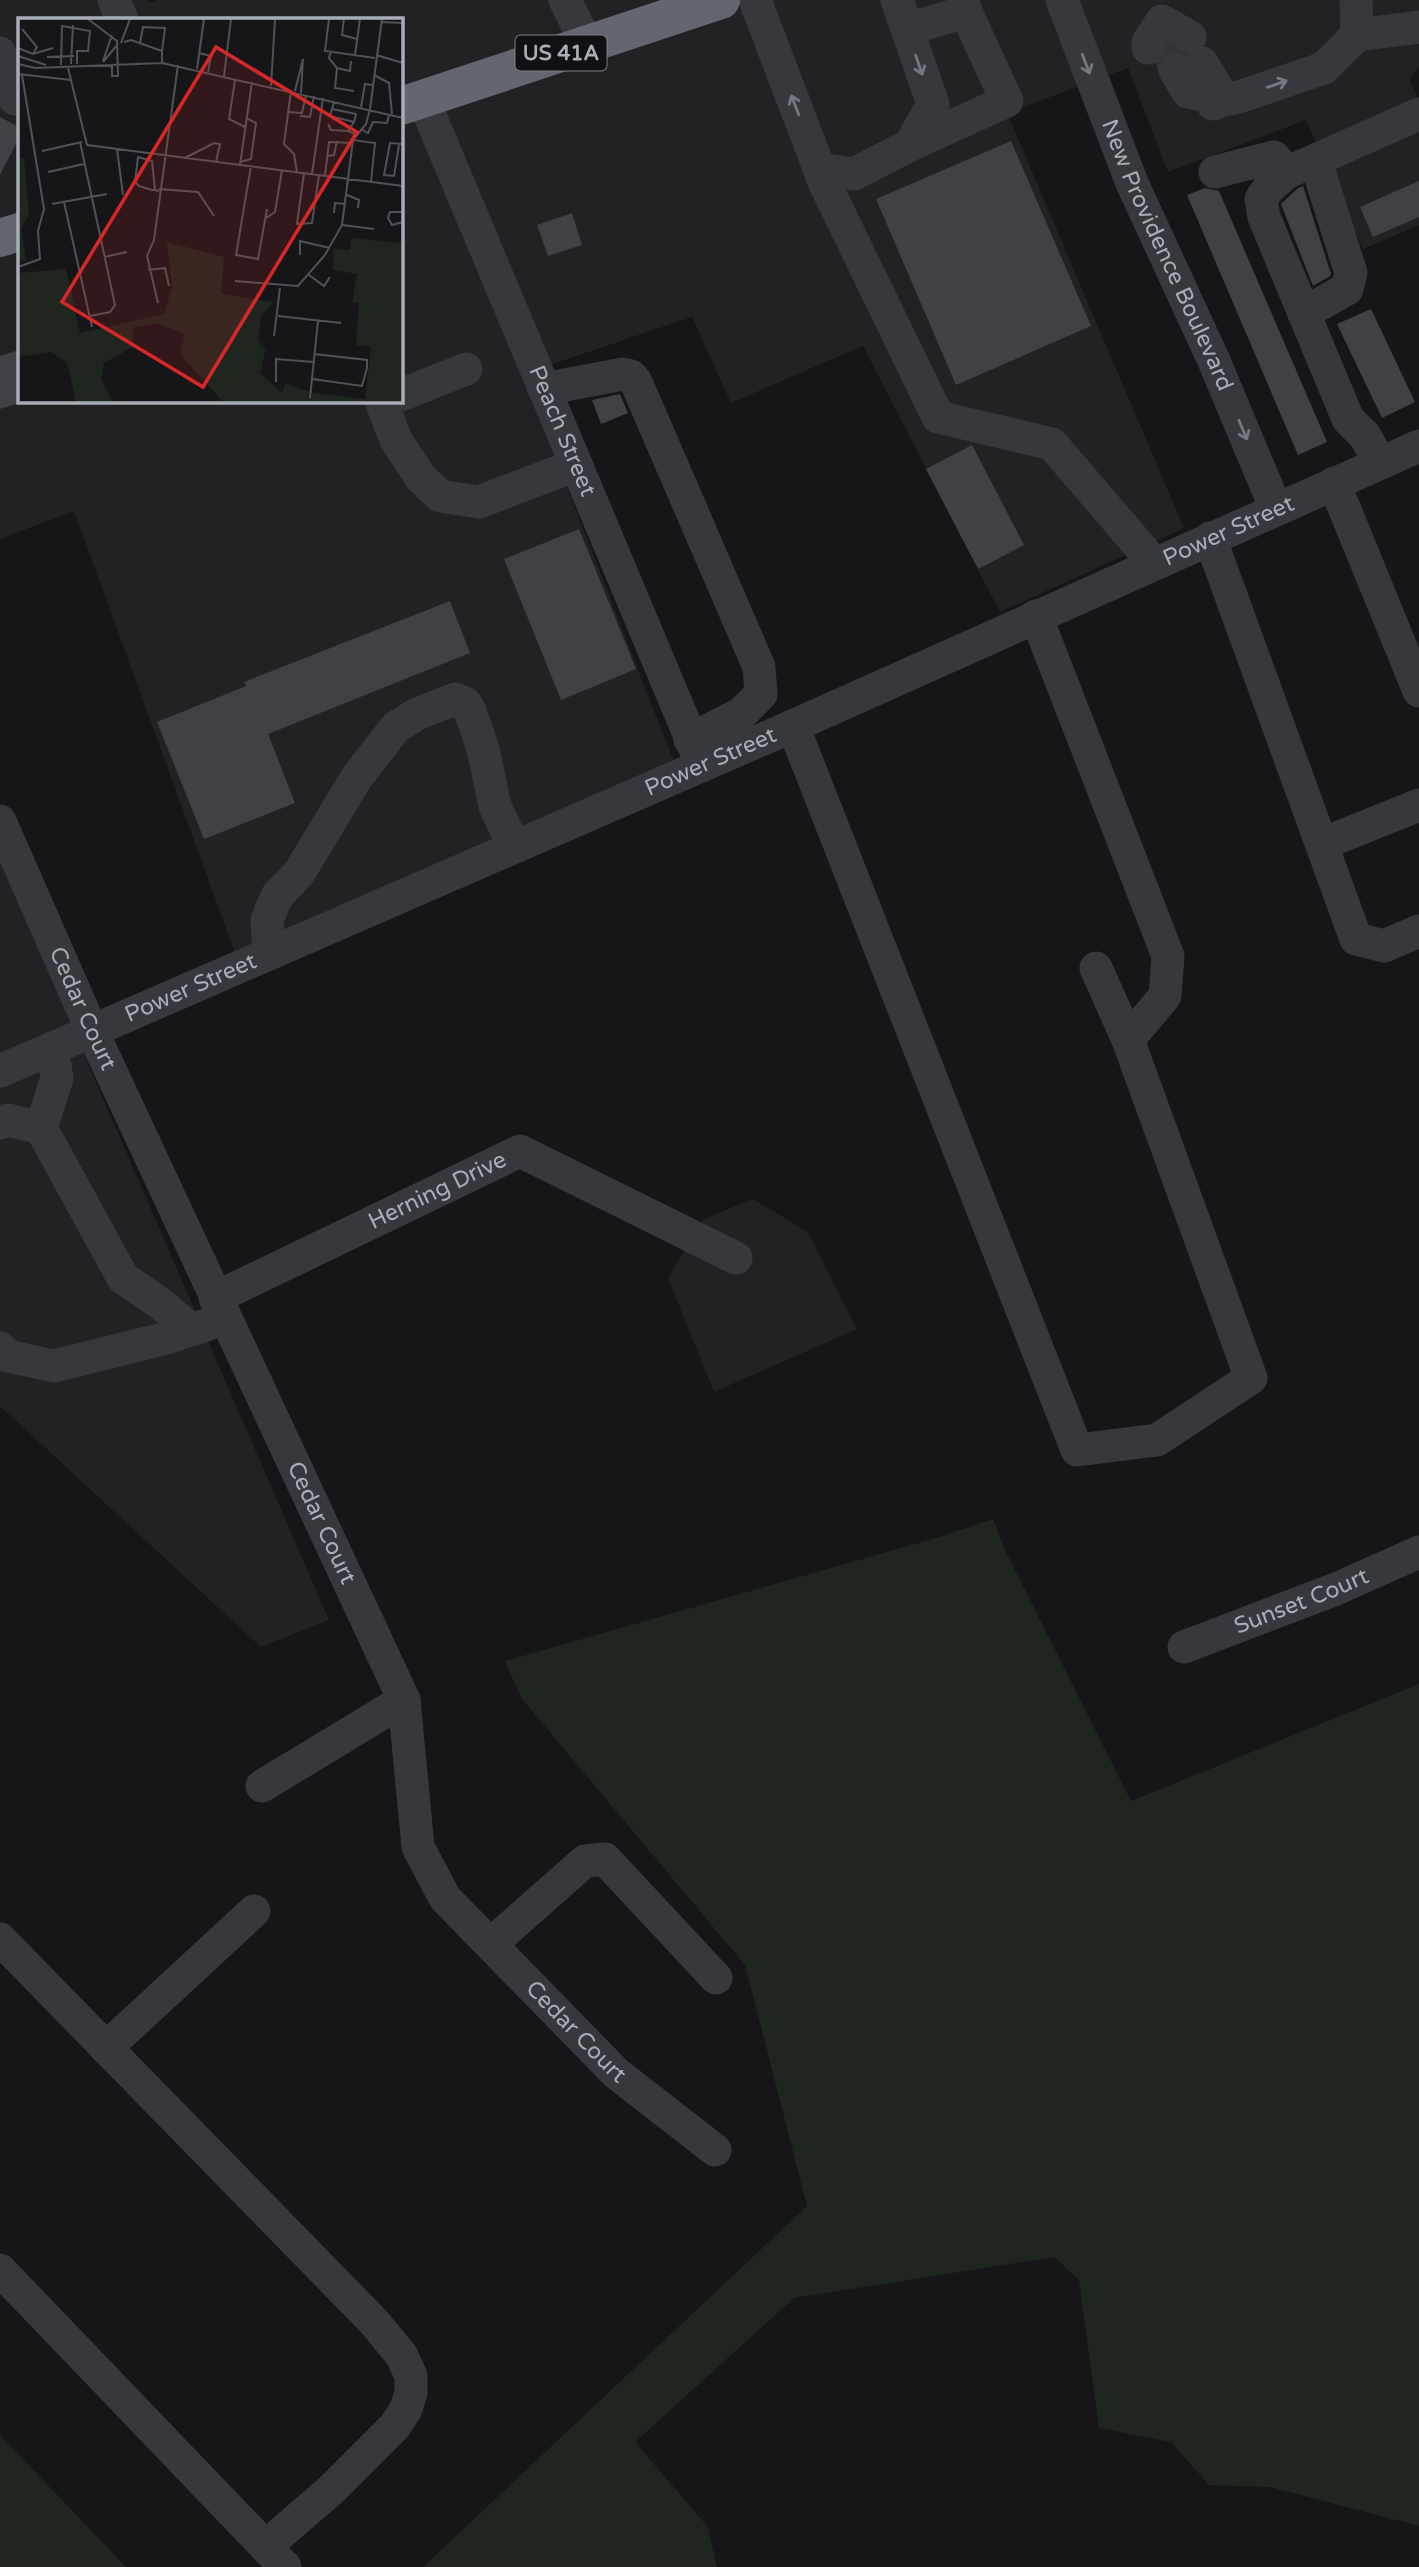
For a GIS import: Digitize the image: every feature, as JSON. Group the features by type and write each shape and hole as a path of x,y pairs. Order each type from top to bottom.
{"highway":[{"name":"US 41A","path":"412,103 721,0"},
{"path":"0,238 18,232"}],"street":[{"path":"114,0 122,18"},
{"path":"565,0 587,44"},
{"path":"755,0 819,169 938,417 1052,444 1154,563"},
{"name":"New Providence Boulevard","path":"1062,0 1132,183 1214,361 1276,509"},
{"path":"1356,0 1357,35"},
{"path":"819,169 854,174 1007,101 964,6 902,14 933,104 910,145"},
{"path":"1168,36 1188,92 1224,100 1324,68 1357,35 1419,27"},
{"path":"0,53 11,98"},
{"name":"Peach Street","path":"412,103 544,388 696,753"},
{"path":"1380,463 1365,436 1348,418 1264,217 1261,199 1268,189 1301,168 1419,114"},
{"path":"1215,172 1274,157 1301,168 1351,273 1347,289 1304,313"},
{"path":"402,394 466,369"},
{"path":"544,388 623,374 631,376 636,382 759,667 761,694 696,753"},
{"path":"388,402 397,440 421,478 440,496 479,502 576,464"},
{"name":"Power Street","path":"0,1071 514,847 696,753 793,726 1419,446"},
{"path":"1334,483 1419,691"},
{"path":"1210,538 1356,939 1384,946 1419,931"},
{"path":"1036,616 1168,956 1165,996 1128,1040"},
{"path":"270,954 267,920 277,896 299,873 357,777 396,727 417,713 455,699 465,703 482,750 495,806 514,847"},
{"path":"793,726 1077,1450 1157,1440 1251,1378 1128,1040 1096,968"},
{"path":"1322,844 1419,805"},
{"name":"Cedar Court","path":"0,821 92,1031 404,1700 418,1847 445,1898 616,2073 715,2150"},
{"path":"52,1048 57,1078 41,1128 123,1278 161,1304 191,1330"},
{"path":"0,1124 8,1120 41,1128"},
{"name":"Herning Drive","path":"220,1308 520,1151 736,1258"},
{"path":"0,1348 8,1356 54,1366 191,1330 220,1308"},
{"name":"Sunset Court","path":"1184,1647 1336,1589 1419,1552"},
{"path":"262,1786 404,1700"},
{"path":"491,1944 585,1861 605,1859 716,1978"},
{"path":"106,2048 254,1911"},
{"path":"0,1939 375,2323 402,2356 411,2376 411,2393 406,2409 395,2426 331,2490 276,2556 0,2270"}],"shaded area":[{"path":"0,0 148,0 150,3 158,0 1419,0 1419,66 1409,79 1419,100 1419,225 1363,249 1306,120 1168,172 1128,68 1007,113 1184,528 1000,612 863,346 731,403 692,317 523,374 674,762 235,953 74,511 0,539"},
{"path":"0,854 69,1020 329,1620 261,1647 0,1406"},
{"path":"753,1199 808,1232 857,1329 714,1392 668,1278 704,1219"},
{"path":"993,1519 1005,1550 1131,1801 1419,1684 1419,2526 1270,2487 1209,2485 1171,2442 1099,2428 1079,2280 1054,2257 794,2298 635,2442 708,2527 717,2567 423,2567 807,2206 745,1965 522,1699 505,1661 933,1539"},
{"path":"0,2435 126,2567 0,2567"}],"building":[{"path":"0,117 18,126 18,140 0,175"},
{"path":"1011,141 1091,326 956,385 876,199"},
{"path":"1419,181 1419,217 1373,237 1360,207"},
{"path":"1303,186 1331,274 1313,286 1281,204"},
{"path":"1205,188 1219,191 1327,442 1298,455 1187,195"},
{"path":"572,213 582,245 548,256 537,225"},
{"path":"1371,309 1415,402 1382,418 1337,324"},
{"path":"18,350 19,403 0,409 0,356"},
{"path":"620,394 628,413 601,424 592,400"},
{"path":"972,445 1024,545 978,569 926,469"},
{"path":"579,529 636,669 561,700 504,559"},
{"path":"450,601 470,653 268,734 295,803 204,839 157,722 246,686 244,682"}],"tunnel":[{"path":"1168,43 1175,70"}]}
